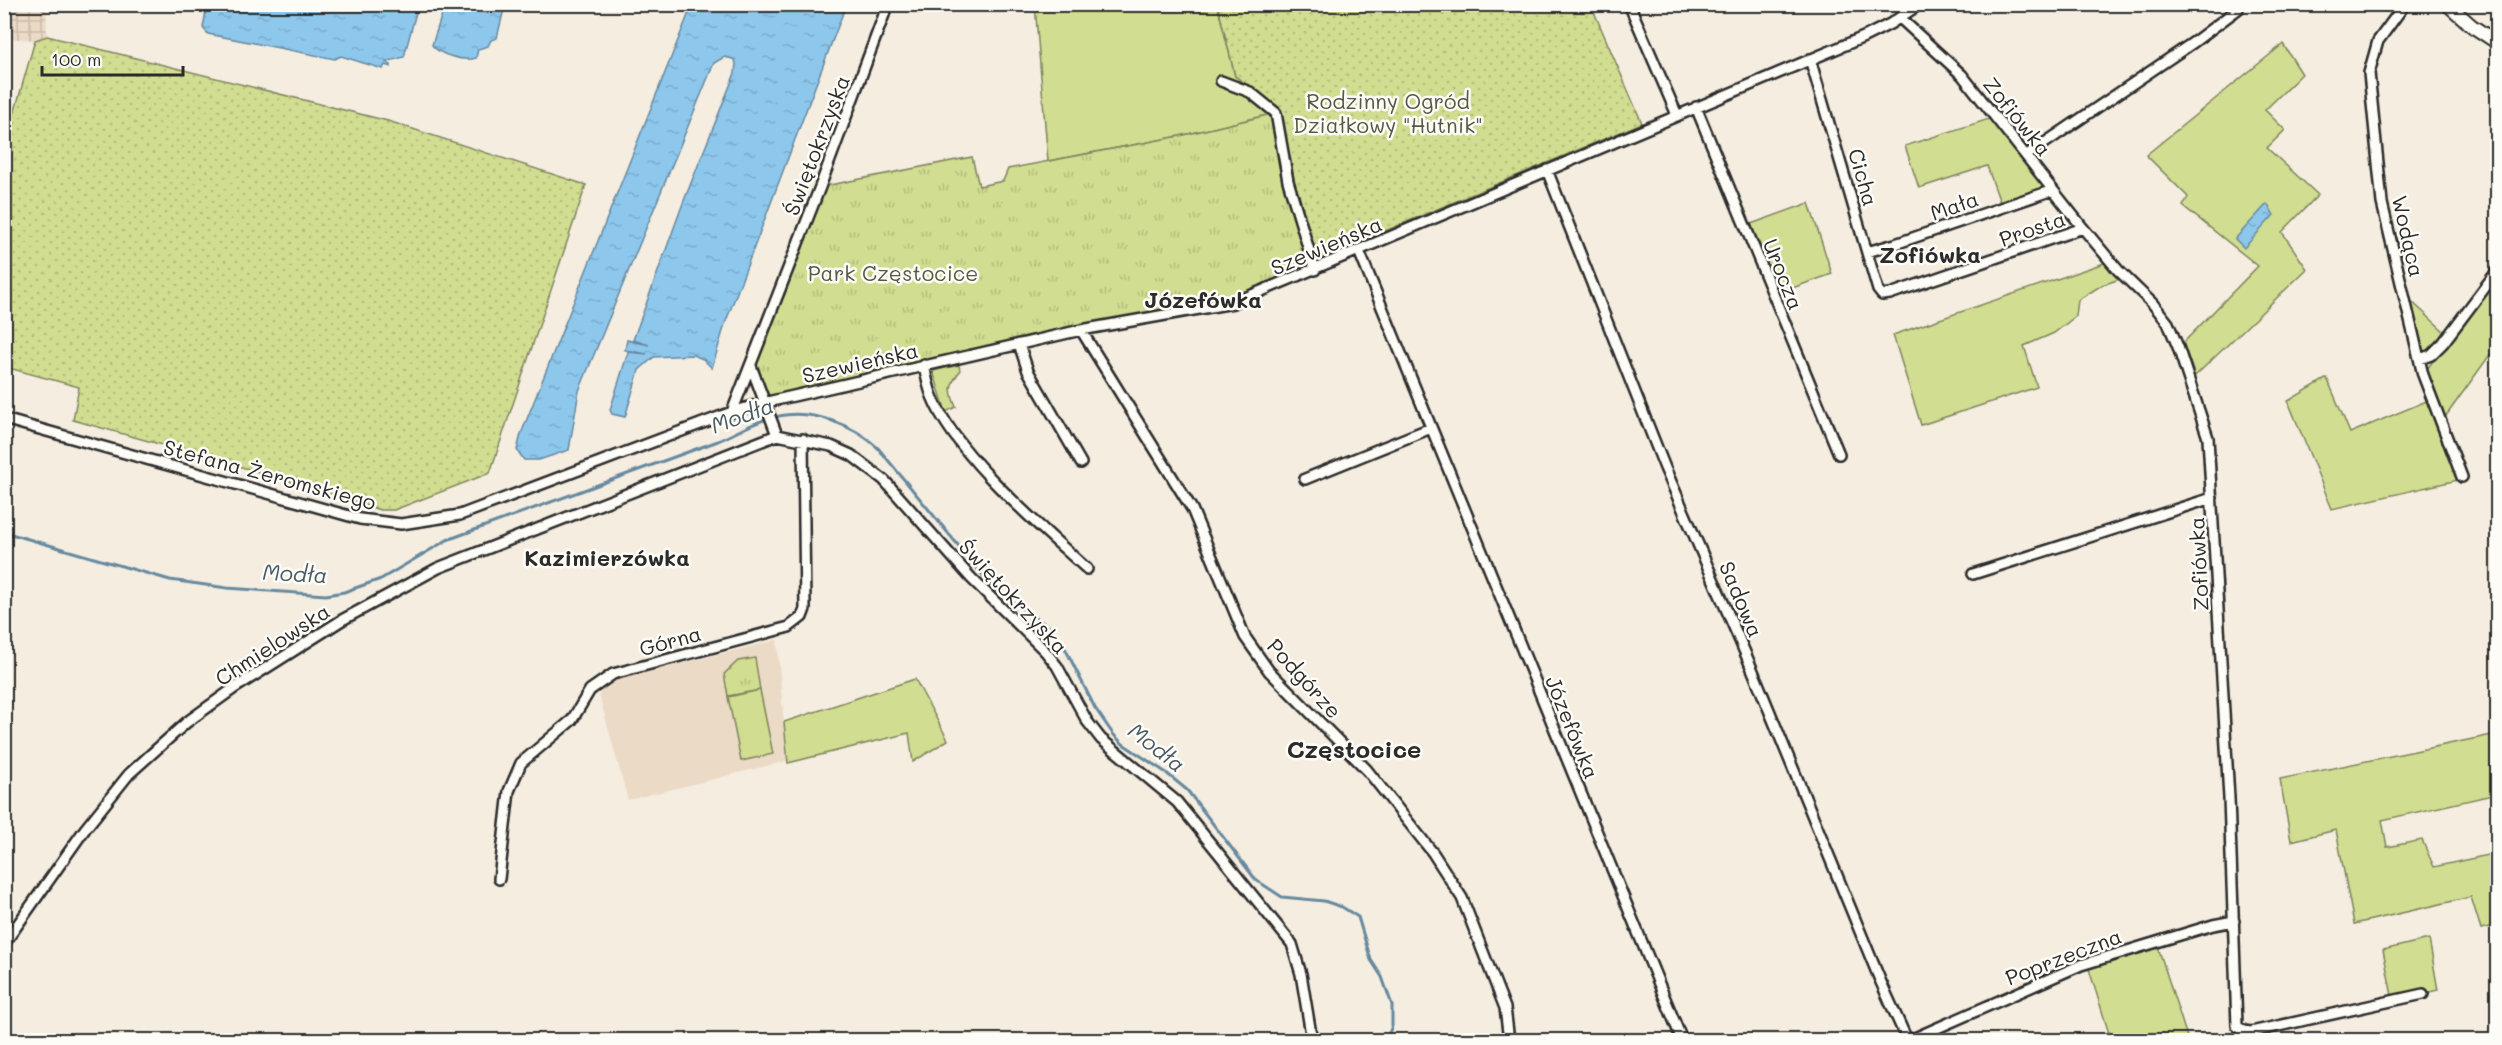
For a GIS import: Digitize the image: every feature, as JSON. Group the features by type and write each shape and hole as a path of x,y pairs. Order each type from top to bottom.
{"main road":[{"path":"2447,4 2472,26 2498,43"}],"street":[{"name":"Świętokrzyska","path":"732,412 888,4"},
{"path":"1629,4 1677,116"},
{"name":"Wodąca","path":"2405,4 2378,41 2369,78 2382,203 2423,375 2462,477"},
{"name":"Szewieńska","path":"766,407 924,365 1081,330 1233,303 1872,33 1900,18 1916,6"},
{"path":"2028,156 2194,42 2238,9"},
{"name":"Zofiówka","path":"1900,18 1962,75 2083,228 2168,323 2178,347 2208,438 2234,921 2237,1022 2240,1029 2244,1031 2318,1018 2423,994"},
{"name":"Cicha","path":"1810,59 1878,290 1882,295 1890,294"},
{"path":"1221,81 1250,92 1276,113 1288,181 1315,270"},
{"name":"Urocza","path":"1696,107 1839,454"},
{"name":"Sadowa","path":"1547,170 1665,468 1753,670 1880,980 1909,1041"},
{"name":"Mała","path":"1867,252 2053,190"},
{"name":"Prosta","path":"1890,294 2083,228"},
{"name":"Józefówka","path":"1359,251 1682,1041"},
{"path":"2420,359 2431,355 2443,343 2498,270"},
{"name":"Podgórze","path":"1081,330 1192,509 1245,637 1269,671 1367,770 1433,853 1462,898 1502,1000 1509,1041"},
{"path":"1019,344 1028,371 1080,463"},
{"path":"924,365 932,396 944,419 967,450 1032,518 1087,569"},
{"path":"751,366 777,435"},
{"name":"Stefana Żeromskiego","path":"4,418 360,519 401,524 460,515 732,412 766,407"},
{"path":"1305,479 1431,428"},
{"name":"Świętokrzyska","path":"777,435 831,446 851,455 884,480 971,578 1045,651 1057,666 1087,721 1101,739 1177,802 1292,944 1301,974 1312,1041"},
{"name":"Chmielowska","path":"5,944 85,829 129,774 187,722 233,689 342,620 424,575 777,435"},
{"name":"Górna","path":"499,879 509,791 521,763 572,720 590,690 613,674 789,627 802,617 805,609 803,440"},
{"path":"1972,574 2212,498"},
{"name":"Poprzeczna","path":"1909,1041 2081,965 2191,931 2234,921"}],"shaded area":[{"path":"4,5 46,5 47,36 35,40 5,38"},
{"path":"777,640 787,761 628,800 599,695 607,682"}],"green space":[{"path":"1202,4 1204,10 1218,7 1235,76 1278,108 1276,113 1180,136 1048,161 1035,5"},
{"name":"Rodzinny Ogród Działkowy \"Hutnik\"","path":"1229,4 1591,5 1642,123 1316,260 1292,182 1278,108 1235,76 1218,7"},
{"path":"47,36 388,121 586,185 490,473 394,510 380,510 277,477 73,420 79,387 5,367 5,146 35,40"},
{"path":"2283,44 2302,74 2265,110 2285,130 2267,148 2318,195 2282,232 2307,269 2195,376 2183,343 2258,266 2183,206 2188,197 2146,155"},
{"name":"Park Częstocice","path":"1276,113 1315,270 1233,303 1081,330 763,403 751,366 820,187 972,157 979,186 1003,181 1008,169 1180,136"},
{"path":"1992,118 2048,188 2002,208 1987,166 1919,188 1905,146"},
{"path":"1809,203 1832,274 1778,293 1751,224"},
{"path":"2107,262 2120,279 2102,285 2078,300 2076,316 2054,333 2024,346 2037,387 1921,425 1893,335"},
{"path":"2497,276 2497,345 2443,420 2427,369"},
{"path":"2409,299 2446,333 2431,349 2422,351"},
{"path":"959,365 960,371 951,388 956,407 946,412 933,371"},
{"path":"2327,378 2350,433 2429,400 2458,480 2332,509 2288,401"},
{"path":"755,658 760,690 728,696 724,674 738,661"},
{"path":"915,679 948,740 913,762 909,733 788,763 784,722"},
{"path":"760,690 773,754 741,761 728,697"},
{"path":"2497,734 2497,794 2382,820 2387,847 2422,840 2434,867 2497,853 2497,925 2481,929 2471,897 2354,924 2336,830 2291,841 2280,779"},
{"path":"2429,939 2438,990 2393,1001 2383,950"},
{"path":"2158,947 2188,1040 2111,1040 2088,966"}],"water":[{"path":"207,4 418,5 404,57 386,62 391,67 385,65 383,69 341,56 335,59 208,34 203,28"},
{"path":"445,5 505,5 497,38 491,40 488,46 478,49 476,58 471,59 446,55 435,49 432,45"},
{"path":"692,5 846,5 725,324 712,368 703,359 693,355 654,357 639,370 625,417 612,414 610,410 628,352 647,354 625,350 627,340 649,345 633,340 683,203 735,73 736,63 733,59 724,57 714,63 579,391 569,450 539,460 524,460 517,450 521,434"},
{"path":"2267,204 2274,215 2244,248 2235,239"}],"waterway":[{"name":"Modła","path":"4,532 170,580 227,588 326,595 344,592 381,579 447,540 718,441 763,420 792,414 832,421 857,432 878,448 995,590 1052,629 1064,646 1095,708 1113,734 1123,744 1187,790 1256,880 1282,897 1324,901 1342,907 1358,917 1371,960 1382,977 1392,1005 1392,1026 1386,1040"}],"district":[{"name":"Zofiówka","path":"1930,254"},
{"name":"Józefówka","path":"1203,299"},
{"name":"Kazimierzówka","path":"607,557"},
{"name":"Częstocice","path":"1354,748"}]}
